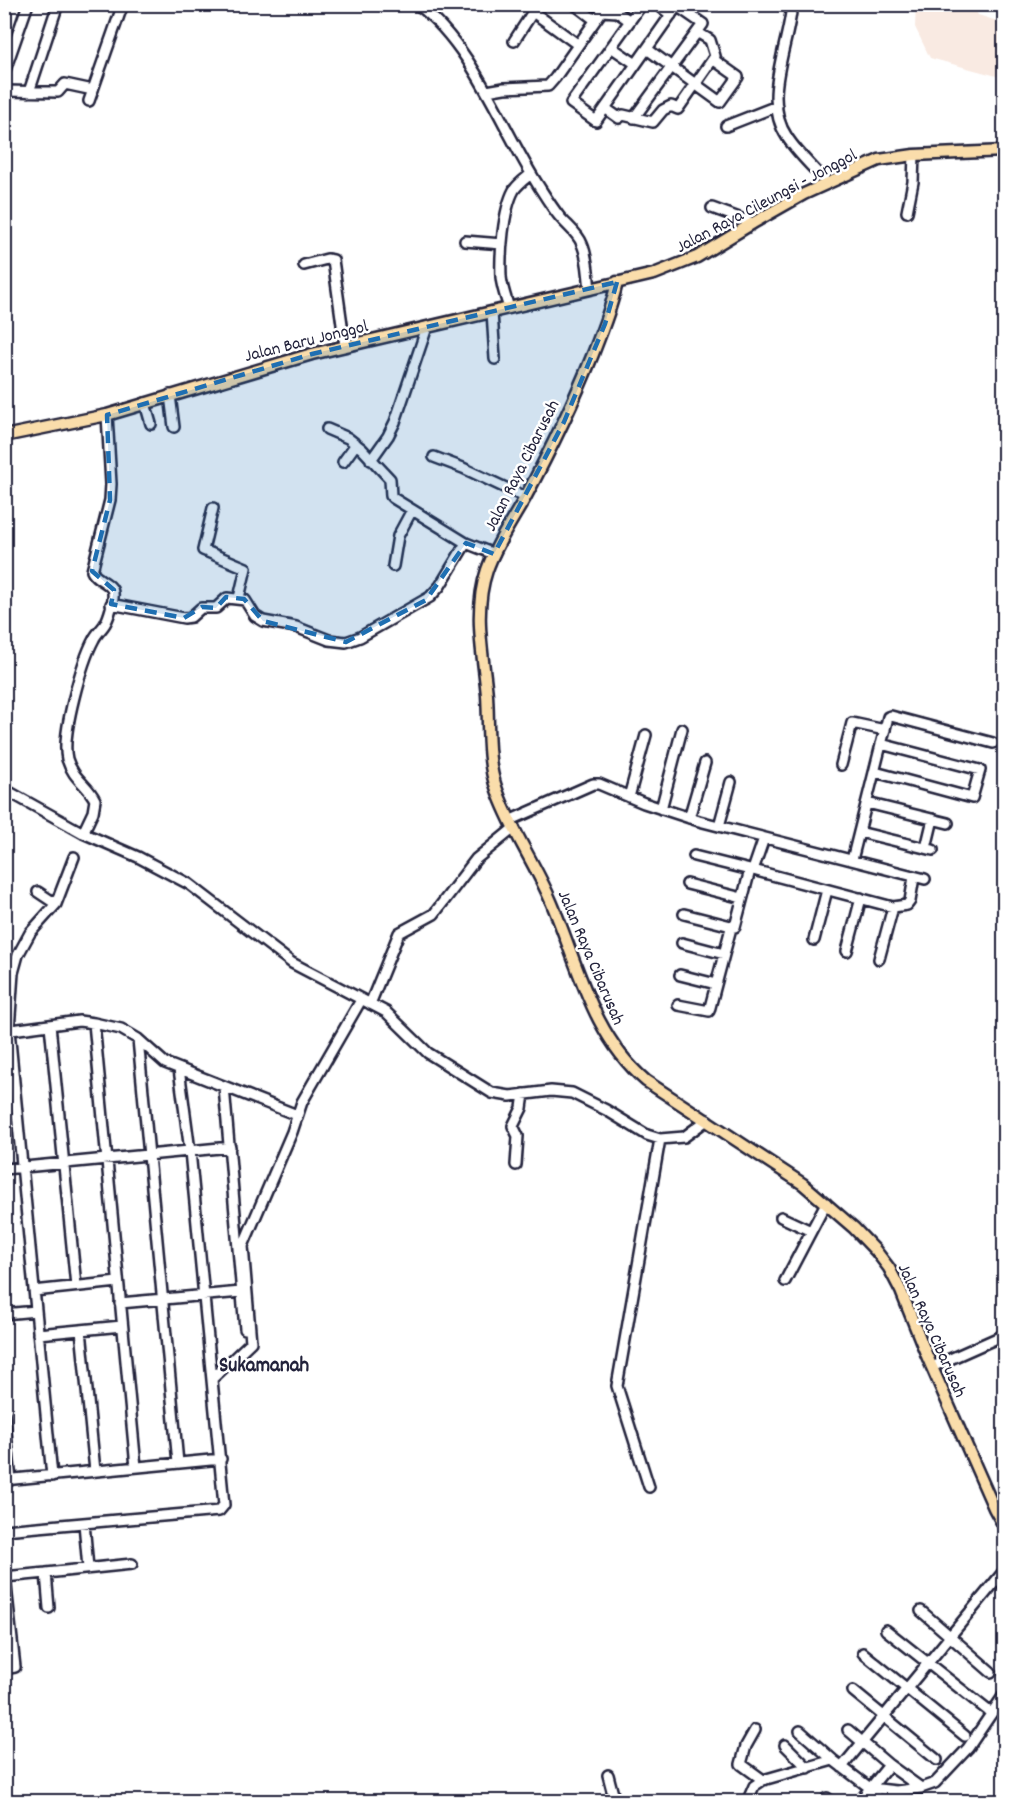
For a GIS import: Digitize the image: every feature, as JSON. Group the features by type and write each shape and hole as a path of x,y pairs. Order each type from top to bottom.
{"main road":[{"name":"Jalan Raya Cileungsi - Jonggol","path":"617,282 654,274 686,263 753,222 828,183 879,160 914,155 1005,151"},
{"name":"Jalan Baru Jonggol","path":"4,436 107,415 312,354 617,282"},
{"name":"Jalan Raya Cibarusah","path":"617,282 612,306 564,422 494,554 484,581 480,602 479,631 493,779 512,824 537,868 587,996 609,1038 646,1081 803,1184 865,1239 889,1268 902,1291 932,1367 994,1508 1005,1526"}],"street":[{"path":"4,73 28,4"},
{"path":"29,92 58,4"},
{"path":"89,101 123,4"},
{"path":"574,4 595,20"},
{"path":"634,118 703,24 677,6 596,121 571,104 642,4"},
{"path":"657,4 671,15"},
{"path":"792,4 779,73 778,116 787,136 828,183"},
{"path":"418,5 447,35 487,91 531,174 556,213 581,240 590,289"},
{"path":"514,41 535,7 577,44"},
{"path":"487,91 548,86 602,11 617,12 630,21"},
{"path":"605,108 619,118 623,116 653,122 663,110 671,106 678,110 715,56 710,40 697,32"},
{"path":"611,47 636,64"},
{"path":"647,49 720,102 738,77 714,60"},
{"path":"4,91 58,93 65,84 93,90"},
{"path":"726,126 777,106"},
{"path":"907,212 913,182 914,155"},
{"path":"509,308 501,277 502,244 510,199 516,188 531,174"},
{"path":"712,208 753,222"},
{"path":"465,241 502,244"},
{"path":"304,265 327,259 333,260 345,346"},
{"path":"492,312 495,359"},
{"path":"371,460 395,422 427,327"},
{"path":"170,395 174,427"},
{"path":"145,403 151,424"},
{"path":"83,833 93,812 95,800 73,773 67,757 68,729 89,651 94,638 108,619 113,590 96,578 92,571 110,500 107,415"},
{"path":"327,429 340,433 356,444 390,479 393,498 466,543 494,554"},
{"path":"343,462 356,444"},
{"path":"434,458 463,468 525,497"},
{"path":"213,508 203,550 246,568 239,598"},
{"path":"393,566 398,536 412,510"},
{"path":"111,604 184,618 191,617 201,608 216,608 227,598 239,598 244,600 255,616 263,621 302,628 329,640 346,642 360,638 430,597 440,586 466,543"},
{"path":"852,860 888,718 891,716 993,743"},
{"path":"841,765 852,723 885,730"},
{"path":"661,808 682,729"},
{"path":"629,797 646,735"},
{"path":"875,772 972,798 980,770 881,744"},
{"path":"689,818 705,763"},
{"path":"719,826 731,782"},
{"path":"212,1374 251,1342 243,1246 308,1090 366,1002 399,933 434,914 476,859 512,824 593,784 606,786 629,797 689,818 925,879"},
{"path":"4,789 83,833 138,857 189,884 292,963 386,1012 428,1053 484,1089 501,1096 551,1091 572,1093 653,1138 660,1139 684,1137 706,1119"},
{"path":"867,803 948,823"},
{"path":"859,832 929,849 933,819"},
{"path":"678,1005 708,1011 731,928 735,927 742,898 764,838"},
{"path":"694,856 893,907 907,905 914,877"},
{"path":"52,1476 7,1030 13,973 18,955 30,933 56,904 74,857"},
{"path":"687,884 742,898"},
{"path":"814,940 827,890"},
{"path":"38,892 56,904"},
{"path":"848,951 861,898"},
{"path":"879,959 893,907"},
{"path":"684,914 735,927"},
{"path":"682,943 724,954"},
{"path":"680,975 716,984"},
{"path":"7,1030 79,1021 121,1029 138,1039 157,1057 179,1069 297,1115"},
{"path":"94,1023 136,1467"},
{"path":"50,1025 76,1286"},
{"path":"138,1039 178,1463"},
{"path":"84,1526 219,1511 225,1501 190,1151 179,1069"},
{"path":"212,1374 245,1340 224,1087"},
{"path":"516,1165 518,1136 513,1126 522,1108 524,1094"},
{"path":"236,1231 244,1228 286,1129 297,1115"},
{"path":"649,1487 617,1384 660,1139"},
{"path":"4,1169 230,1148"},
{"path":"785,1281 826,1203"},
{"path":"781,1217 811,1231"},
{"path":"34,1291 118,1282"},
{"path":"120,1304 241,1292"},
{"path":"4,1314 36,1311"},
{"path":"38,1334 122,1326"},
{"path":"81,1330 95,1472"},
{"path":"932,1367 1005,1335"},
{"path":"4,1414 8,1480 221,1459"},
{"path":"4,1530 132,1524"},
{"path":"84,1526 88,1568"},
{"path":"4,1669 15,1667 5,1576 132,1564"},
{"path":"842,1767 1005,1570"},
{"path":"46,1573 49,1608"},
{"path":"921,1611 991,1672"},
{"path":"886,1630 991,1713"},
{"path":"863,1653 965,1736"},
{"path":"853,1690 937,1760"},
{"path":"869,1790 896,1791 921,1788 935,1783 968,1748 1005,1695"},
{"path":"754,1730 741,1764 763,1780"},
{"path":"848,1730 889,1765 921,1788"},
{"path":"800,1731 882,1802"},
{"path":"785,1745 808,1768"},
{"path":"747,1802 754,1786 763,1780 833,1760"},
{"path":"859,1802 889,1765"},
{"path":"608,1775 615,1802"}],"highlighted area":[{"path":"617,282 605,324 564,422 494,554 466,543 426,600 346,642 263,621 244,599 226,597 216,608 202,607 184,618 111,604 114,590 92,571 110,500 107,415 312,354"}],"shaded area":[{"path":"916,5 973,5 978,15 1004,23 1004,78 930,58 915,27"}],"district":[{"name":"Sukamanah","path":"264,1364"}]}
